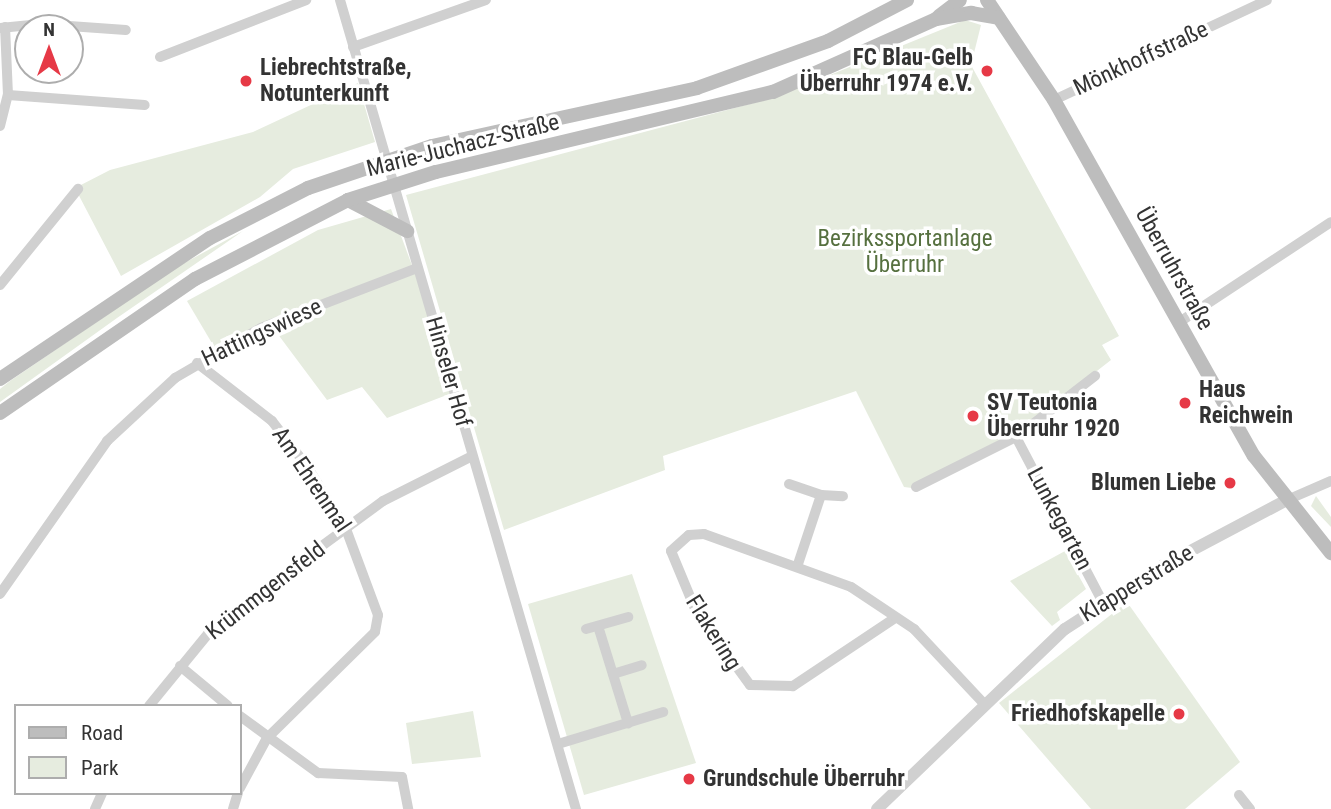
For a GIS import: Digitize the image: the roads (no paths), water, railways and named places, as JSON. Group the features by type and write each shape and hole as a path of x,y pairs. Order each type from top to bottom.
{"main road":[{"name":"Marie-Juchacz-Straße","path":"0,379 210,238 284,199 386,159 697,88 828,41 907,0"},
{"name":"Marie-Juchacz-Straße","path":"0,413 195,279 348,200 393,183 773,92 936,19 960,0"},
{"name":"Überruhrstraße","path":"987,0 1054,100 1254,456 1286,500 1331,553"},
{"name":"Marie-Juchacz-Straße","path":"936,19 971,13 999,19"},
{"path":"348,200 378,210 407,231"}],"street":[{"path":"160,57 306,0"},
{"name":"Hinseler Hof","path":"340,0 576,809"},
{"path":"353,47 486,0"},
{"name":"Mönkhoffstraße","path":"1054,100 1267,0"},
{"path":"0,126 8,94 3,28 127,30"},
{"path":"8,94 145,105"},
{"path":"0,285 78,189"},
{"path":"1178,323 1331,222"},
{"name":"Hattingswiese","path":"0,594 107,441 197,363 261,328 416,268"},
{"name":"Am Ehrenmal","path":"197,363 272,421 346,528 376,600 375,632 267,738 242,784"},
{"path":"916,487 1016,437 1095,376"},
{"name":"Lunkegarten","path":"1016,437 1102,601"},
{"name":"Krümmgensfeld","path":"151,704 208,634 346,528 419,478 472,456"},
{"name":"Klapperstraße","path":"877,809 985,705 1102,601 1286,500 1331,481"},
{"path":"789,484 821,495 843,496"},
{"path":"798,564 821,495"},
{"name":"Flakering","path":"895,618 793,686 750,685 696,611 671,551 696,532 798,564 851,587 895,618 985,705"},
{"path":"586,629 628,617"},
{"path":"598,626 628,723"},
{"path":"180,666 226,704"},
{"path":"613,674 642,666"},
{"path":"558,744 663,712"},
{"path":"242,718 318,773 402,777 408,809"},
{"path":"1239,795 1250,809"}],"place":[{"name":"FC Blau-Gelb Überruhr 1974 e.V.","path":"987,71"},
{"name":"Liebrechtstraße, Notunterkunft","path":"246,81"},
{"name":"Haus Reichwein","path":"1185,403"},
{"name":"SV Teutonia Überruhr 1920","path":"973,416"},
{"name":"Blumen Liebe","path":"1230,483"},
{"name":"Friedhofskapelle","path":"1179,714"},
{"name":"Grundschule Überruhr","path":"689,779"}],"park label":[{"name":"Bezirkssportanlage Überruhr","path":"905,252"}]}
